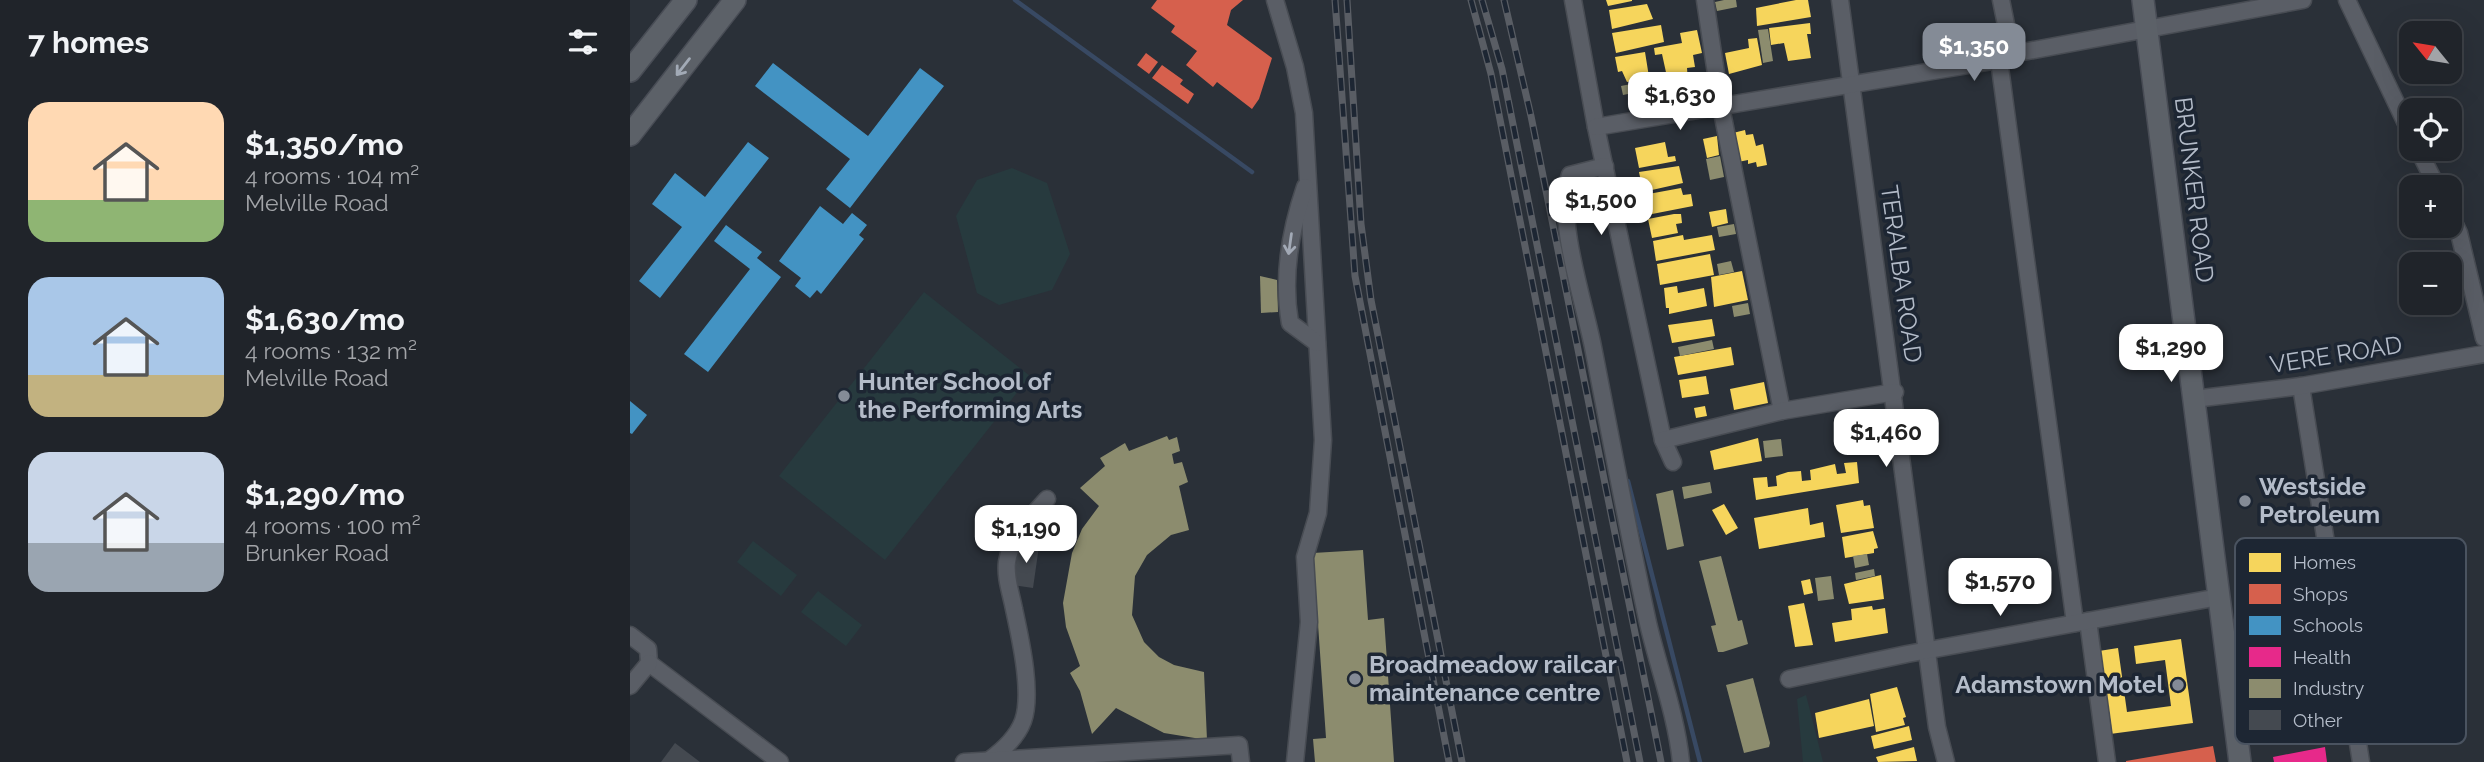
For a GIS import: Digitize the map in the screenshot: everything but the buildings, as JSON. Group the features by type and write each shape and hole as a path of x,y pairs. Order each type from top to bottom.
{"main road":[{"path":"630,72 686,0"},
{"path":"630,135 735,0"},
{"name":"BRUNKER ROAD","path":"2143,0 2235,723"},
{"name":"BRUNKER ROAD","path":"2238,744 2240,762"}],"street":[{"path":"1275,0 1295,67 1304,113 1323,440 1318,513 1305,557 1309,622 1294,760"},
{"path":"1573,0 1596,127 1663,440 1673,462"},
{"path":"1705,0 1721,107 1782,411"},
{"name":"TERALBA ROAD","path":"1840,0 1895,392 1937,727 1946,762"},
{"path":"2001,0 2005,57 2082,622 2107,762"},
{"path":"1596,127 1852,85 2303,0"},
{"path":"2347,0 2399,109"},
{"path":"1605,166 1570,175 1564,192 1574,267 1624,515 1659,674 1672,704 1681,762"},
{"path":"1308,178 1289,242 1286,300 1290,323 1317,343"},
{"path":"2460,238 2484,338"},
{"name":"VERE ROAD","path":"2194,399 2301,386 2484,354"},
{"path":"2301,386 2325,538"},
{"path":"1663,440 1782,411 1895,392"},
{"path":"988,761 1004,749 1023,720 1020,636 1006,579 1007,559 1019,531 1047,499"},
{"path":"1789,679 2219,597"},
{"path":"630,635 648,649 649,663 630,686"},
{"path":"649,663 780,762"},
{"path":"2358,744 2361,762"},
{"path":"964,762 1239,745 1241,762"}],"green space":[{"path":"1012,168 1047,183 1070,254 1052,290 999,305 977,293 956,216 977,180"},
{"path":"924,292 1030,376 885,560 779,476"},
{"path":"753,541 797,575 781,596 737,562"},
{"path":"818,591 862,625 846,646 801,612"},
{"path":"1806,695 1823,762 1803,762 1797,699"}],"waterway":[{"path":"1015,0 1252,172"},
{"path":"1628,481 1700,762"}],"railway":[{"path":"1335,0 1355,276 1449,762"},
{"path":"1347,0 1361,224 1371,300 1462,762"},
{"path":"1471,0 1491,74 1627,762"},
{"path":"1482,0 1502,69 1640,762"},
{"path":"1504,0 1531,116 1661,762"}],"place":[{"name":"Hunter School of the Performing Arts","path":"844,396"},
{"name":"Westside Petroleum","path":"2245,501"},
{"name":"Broadmeadow railcar maintenance centre","path":"1355,679"},
{"name":"Adamstown Motel","path":"2178,685"}]}
